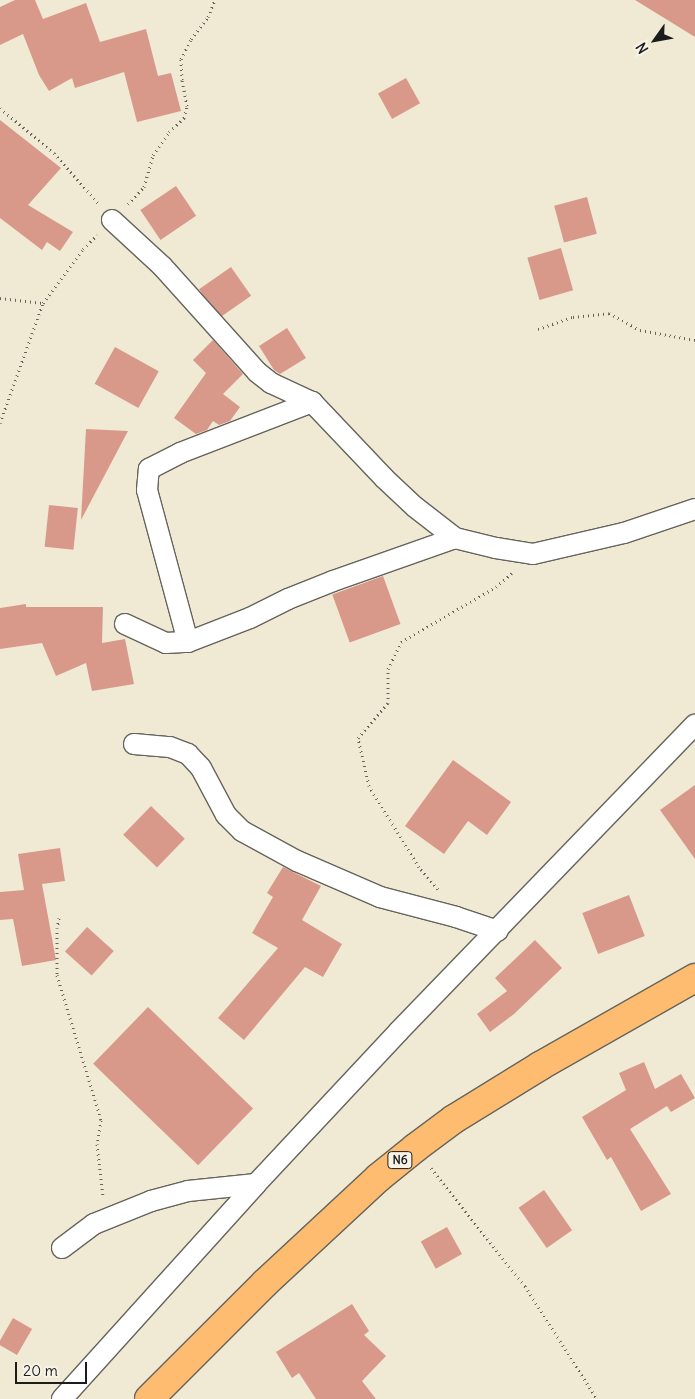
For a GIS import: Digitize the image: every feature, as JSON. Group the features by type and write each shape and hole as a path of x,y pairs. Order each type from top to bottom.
{"highway":[{"name":"N6","path":"149,1399 272,1276 378,1178 415,1148 454,1119 540,1066 695,978"}],"street":[{"path":"112,220 162,266 257,372 271,383 312,402 384,478 415,507 455,538 496,548 533,554 624,533 695,509"},
{"path":"188,642 147,490 149,469 180,452 312,402"},
{"path":"125,624 166,643 188,642 250,618 288,598 455,538"},
{"path":"62,1399 256,1184 695,724"},
{"path":"134,744 170,747 188,754 201,768 226,815 242,831 297,861 380,898 456,917 498,931"},
{"path":"62,1248 94,1224 151,1200 219,1187 256,1184"}],"path":[{"path":"0,423 43,303 83,250 144,187 153,154 169,132 184,118 187,106 182,80 181,59 191,39 208,17 214,0"},
{"path":"0,108 54,153 112,220"},
{"path":"0,298 43,303"},
{"path":"538,329 573,317 609,313 640,330 695,340"},
{"path":"456,917 444,896 419,867 369,786 358,738 388,703 388,669 401,642 496,587 533,554"},
{"path":"59,918 57,928 57,975 101,1120 98,1144 103,1196 94,1224"},
{"path":"415,1148 525,1286 597,1399"}],"building":[{"path":"15,0 35,0 43,19 86,3 100,42 146,29 158,76 171,73 181,111 137,122 124,72 75,88 72,78 49,91 39,75 23,34 0,45 0,7"},
{"path":"635,0 695,0 695,37"},
{"path":"406,78 420,103 392,119 378,94"},
{"path":"0,120 61,168 28,205 73,232 60,251 47,242 42,250 0,218"},
{"path":"176,186 196,216 160,240 140,210"},
{"path":"587,197 597,234 564,243 554,206"},
{"path":"561,248 573,290 539,300 527,258"},
{"path":"231,267 251,296 219,318 199,289"},
{"path":"287,328 306,358 280,374 274,370 259,346"},
{"path":"213,340 243,374 223,394 240,407 230,421 219,425 213,421 207,430 196,434 174,418 206,373 193,360"},
{"path":"115,347 159,371 138,408 95,384"},
{"path":"86,429 128,431 81,520"},
{"path":"49,505 78,508 73,550 45,547"},
{"path":"383,576 400,624 350,642 332,594"},
{"path":"26,604 26,607 103,607 102,643 125,639 134,684 92,691 86,663 56,676 42,643 0,649 0,608"},
{"path":"453,760 511,802 487,835 468,821 444,854 405,826"},
{"path":"695,785 695,859 660,810"},
{"path":"151,806 185,839 157,867 123,835"},
{"path":"60,848 65,881 42,884 56,960 22,966 13,919 0,920 0,892 24,890 18,854"},
{"path":"283,867 321,886 302,920 342,944 323,977 305,967 244,1040 218,1018 278,948 252,933 273,897 267,893"},
{"path":"629,895 645,936 598,954 582,913"},
{"path":"87,927 114,951 92,976 65,952"},
{"path":"535,940 562,968 514,1014 490,1032 477,1014 507,991 495,978"},
{"path":"148,1007 253,1108 198,1165 93,1064"},
{"path":"644,1062 655,1089 681,1074 695,1098 671,1112 667,1106 630,1129 671,1194 641,1211 611,1157 607,1160 582,1117 626,1090 619,1073"},
{"path":"544,1190 572,1230 547,1248 519,1208"},
{"path":"447,1227 462,1254 436,1269 421,1242"},
{"path":"352,1304 369,1331 364,1335 386,1356 362,1381 376,1399 316,1399 299,1373 292,1378 276,1352"},
{"path":"13,1318 32,1329 17,1355 0,1345 0,1341"}]}
